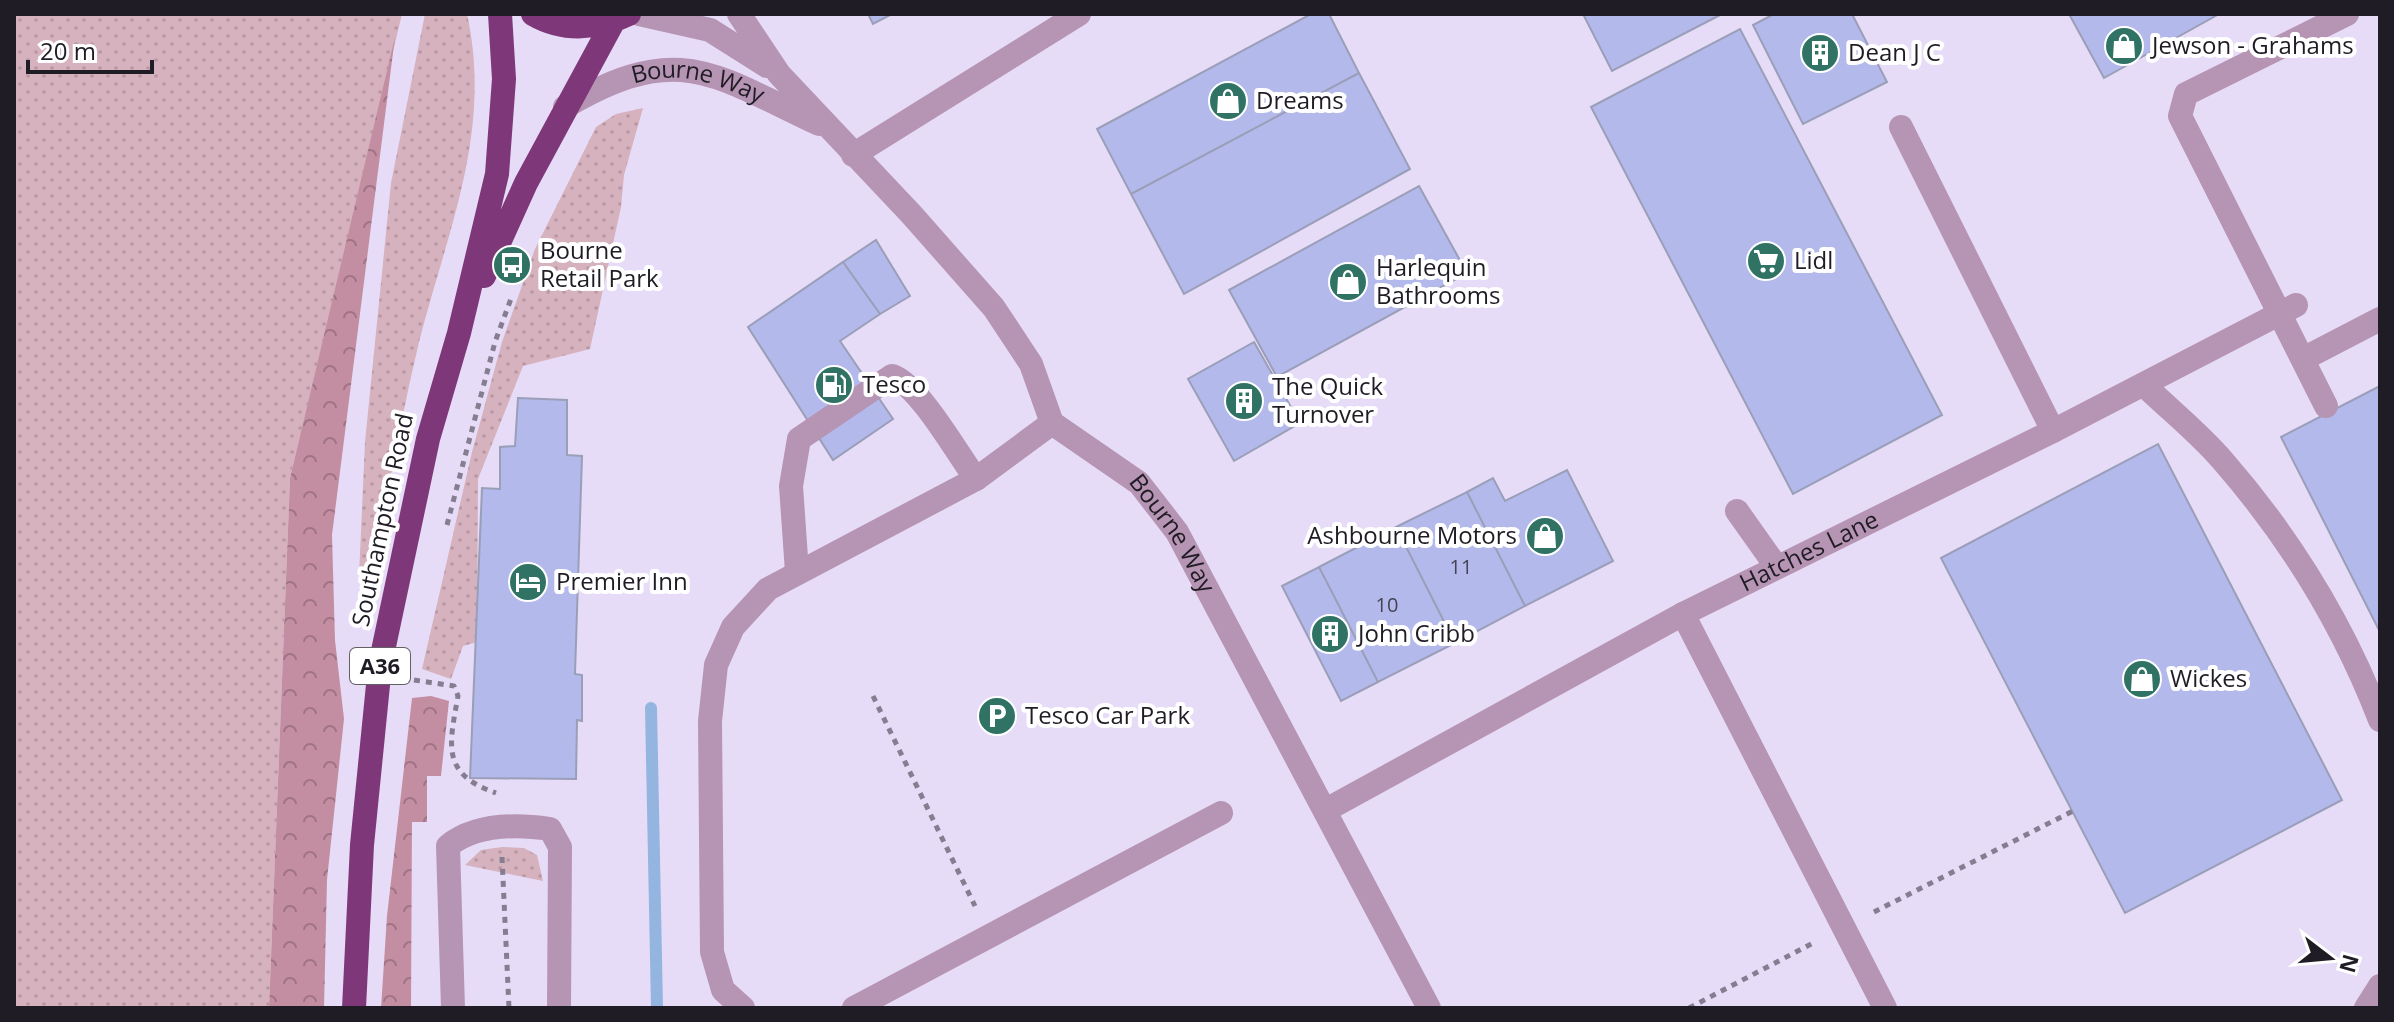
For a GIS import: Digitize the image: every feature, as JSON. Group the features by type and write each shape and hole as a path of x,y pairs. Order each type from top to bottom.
{"highway":[{"name":"A36","path":"459,333 497,174 504,79 500,14"},
{"path":"533,14 566,26 590,27 621,18"},
{"name":"A36","path":"459,333 526,183 565,107 621,18"},
{"name":"Southampton Road","path":"354,1008 362,845 380,665 415,494 459,333"}],"street":[{"name":"Bourne Way","path":"639,14 710,30 779,74"},
{"name":"Bourne Way","path":"739,14 779,74 994,308 1031,364 1052,423 1139,483 1177,532 1429,1008"},
{"path":"853,155 1050,22 1079,14"},
{"path":"2326,406 2303,359 2288,309 2197,156 2180,116 2186,94 2347,14"},
{"name":"Bourne Way","path":"565,107 627,75 678,70 720,76 828,128"},
{"path":"1901,127 2053,431"},
{"name":"Hatches Lane","path":"1326,810 1683,614 2053,431 2288,309"},
{"path":"2303,359 2380,319"},
{"path":"797,572 791,486 799,439 892,376 903,379 912,390 976,479"},
{"path":"2144,385 2222,460 2310,574 2363,675 2380,720"},
{"path":"743,1008 723,990 712,952 710,721 716,665 733,627 758,596 797,572 976,479 1052,423"},
{"path":"1737,511 1776,566"},
{"path":"1683,614 1885,1008"},
{"path":"854,1008 1221,813"},
{"path":"453,1008 448,846 463,834 480,830 536,827 550,829 560,847 559,1008"},
{"path":"2366,1008 2380,986"}],"path":[{"path":"445,532 495,342 514,288"},
{"path":"413,689 416,668"},
{"path":"873,696 990,935"},
{"path":"1689,1008 2073,811"}],"shaded area":[{"path":"14,14 402,14 290,478 269,1008 14,1008"},
{"path":"425,14 467,14 474,57 471,140 453,221 412,372 369,588 363,587 359,576 365,442 391,183"},
{"path":"643,108 624,175 621,207 590,349 523,366 478,479 477,642 463,646 451,679 422,669 472,452 502,342 535,249 596,127 616,114"},
{"path":"524,848 537,855 543,881 465,865 481,850"}],"green space":[{"path":"395,37 332,535 335,640 344,719 327,880 324,1008 269,1008 290,478"},
{"path":"431,696 449,701 441,776 427,776 427,822 412,822 411,1008 381,1008 387,916 412,698"}],"building":[{"path":"868,14 892,14 873,24"},
{"name":"Dreams","path":"1311,14 1329,14 1359,73 1131,194 1097,129"},
{"path":"1583,14 1722,14 1612,71"},
{"name":"Dean J C","path":"1774,14 1852,14 1887,82 1803,124 1753,25"},
{"name":"Jewson - Grahams","path":"2069,14 2219,14 2104,78"},
{"name":"Lidl","path":"1740,29 1942,415 1793,494 1591,107"},
{"path":"1359,73 1410,169 1184,294 1131,194"},
{"name":"Harlequin Bathrooms","path":"1419,186 1467,273 1277,377 1229,290"},
{"path":"876,240 910,296 880,314 843,262"},
{"path":"843,262 880,314 840,341 893,419 833,460 748,327"},
{"name":"The Quick Turnover","path":"1254,342 1300,423 1234,461 1188,379"},
{"path":"2380,386 2380,632 2281,437"},
{"name":"Premier Inn","path":"518,398 567,400 567,455 582,456 575,674 582,675 582,721 577,720 576,779 470,778 482,488 500,489 500,447 515,446"},
{"name":"Wickes","path":"2158,444 2342,800 2125,913 1941,558"},
{"name":"Ashbourne Motors","path":"1567,470 1613,561 1525,606 1467,492 1493,478 1505,501"},
{"path":"1467,492 1525,606 1455,643 1396,527"},
{"path":"1396,527 1455,643 1378,682 1319,567"},
{"name":"John Cribb","path":"1319,567 1378,682 1341,701 1282,586"}],"waterway":[{"path":"651,708 657,1008"}],"place":[{"name":"Jewson - Grahams","path":"2124,46"},
{"name":"Dean J C","path":"1820,53"},
{"name":"Dreams","path":"1228,101"},
{"name":"Lidl","path":"1766,261"},
{"name":"Bourne Retail Park","path":"512,265"},
{"name":"Harlequin Bathrooms","path":"1348,282"},
{"name":"Tesco","path":"834,385"},
{"name":"The Quick Turnover","path":"1244,401"},
{"name":"Ashbourne Motors","path":"1545,536"},
{"name":"Premier Inn","path":"528,582"},
{"name":"John Cribb","path":"1330,634"},
{"name":"Wickes","path":"2142,679"},
{"name":"Tesco Car Park","path":"997,716"}]}
